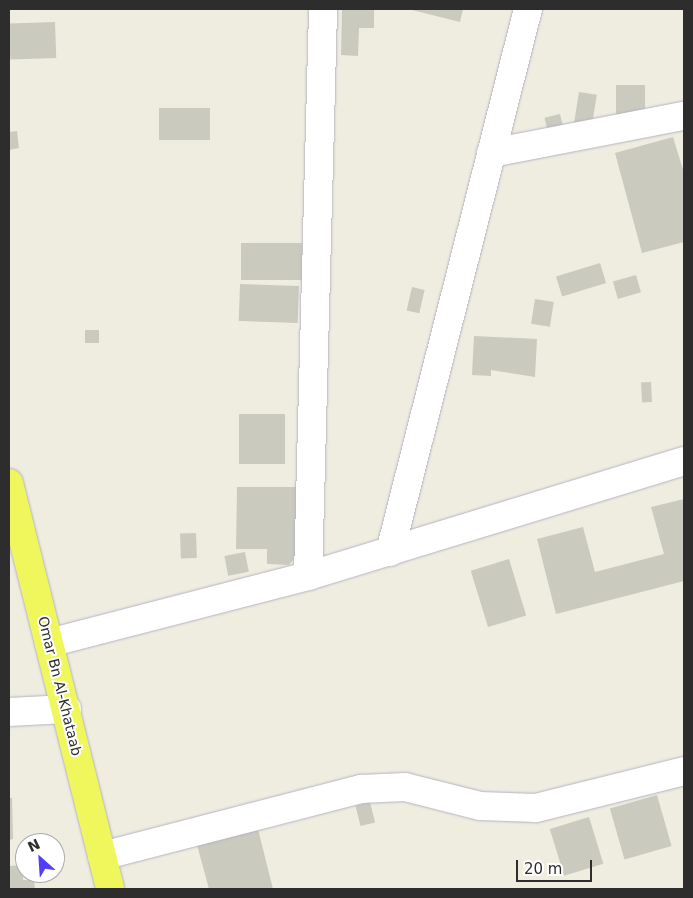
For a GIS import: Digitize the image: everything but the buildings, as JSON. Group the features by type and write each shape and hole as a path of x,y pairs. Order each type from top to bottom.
{"main road":[{"name":"Omar Bn Al-Khataab","path":"9,483 67,709 110,889"}],"lane":[{"path":"308,576 323,9"},
{"path":"390,552 528,9"},
{"path":"491,152 684,116"},
{"path":"49,643 308,576 684,461"},
{"path":"9,712 67,709"},
{"path":"102,856 361,788 405,787 480,806 536,808 684,771"}]}
